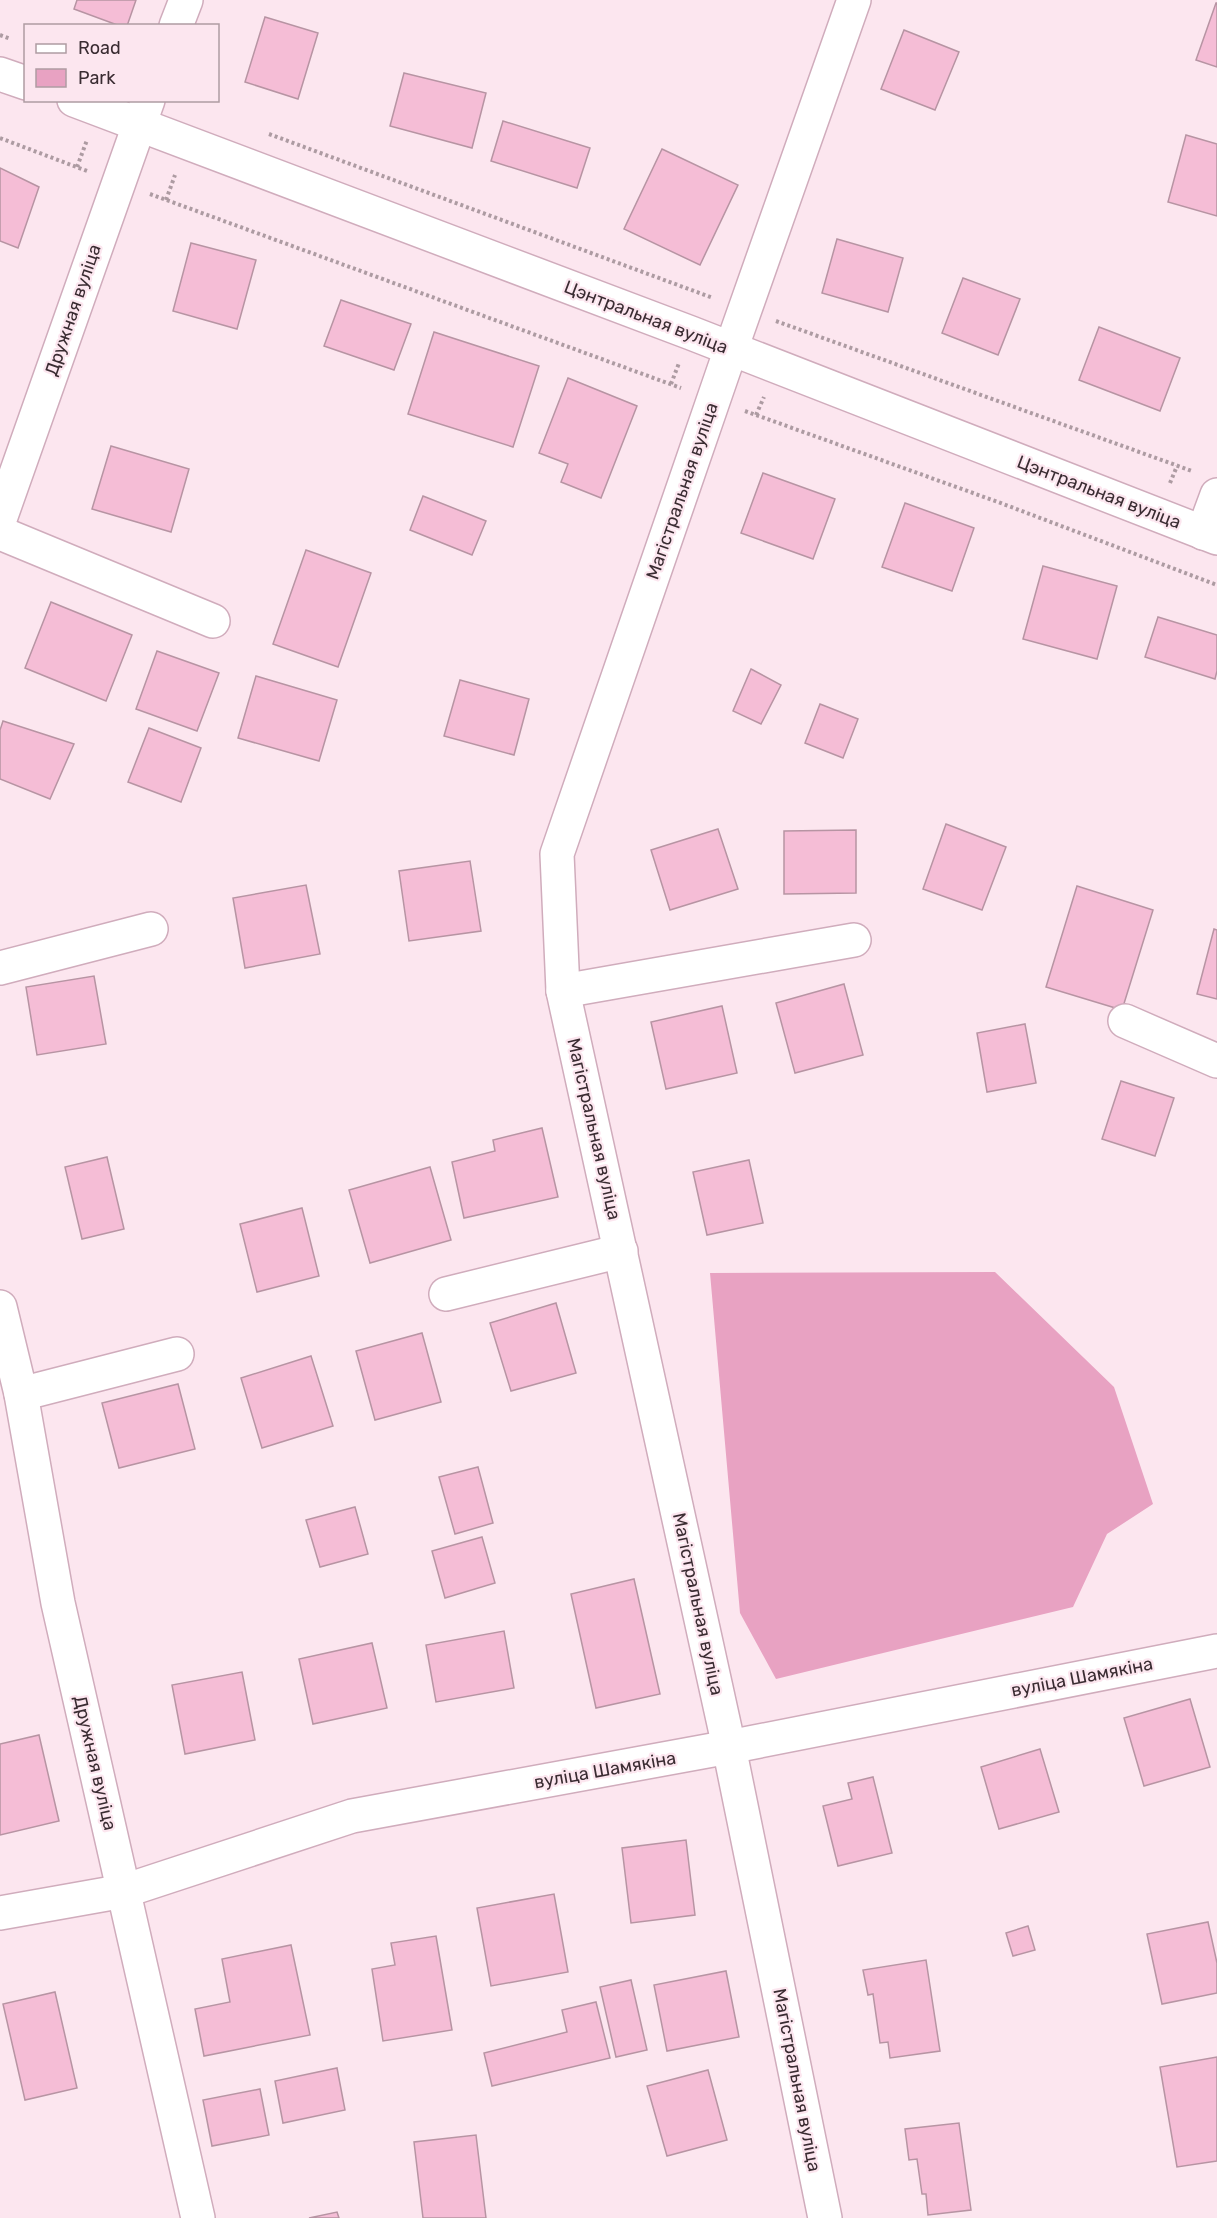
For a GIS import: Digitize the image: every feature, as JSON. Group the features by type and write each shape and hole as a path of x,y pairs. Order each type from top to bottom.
{"street":[{"path":"177,24 186,0"},
{"name":"Магістральная вуліца","path":"825,2218 729,1747 563,991 557,854 731,349 855,0"},
{"path":"0,74 24,82"},
{"name":"Цэнтральная вуліца","path":"86,102 143,112 731,349 1210,535"},
{"name":"Дружная вуліца","path":"0,519 143,112"},
{"path":"1207,484 1210,535"},
{"path":"0,533 213,621"},
{"path":"0,968 151,929"},
{"path":"563,991 854,940"},
{"path":"1125,1021 1217,1060"},
{"path":"446,1294 621,1251"},
{"name":"Дружная вуліца","path":"0,1307 21,1394 58,1603 198,2218"},
{"path":"21,1394 177,1354"},
{"name":"вуліца Шамякіна","path":"0,1912 124,1891 352,1816 729,1747 1217,1651"}],"path":[{"path":"266,133 1207,484"},
{"path":"0,138 998,502 1217,585"}],"green space":[{"path":"995,1272 1114,1387 1153,1504 1107,1534 1073,1607 776,1679 740,1613 710,1273"}],"building":[{"path":"77,0 136,0 128,24 115,24 74,9"},
{"path":"1217,3 1217,67 1196,60"},
{"path":"265,17 318,33 298,99 245,82"},
{"path":"904,30 959,52 935,110 881,89"},
{"path":"404,73 486,93 472,148 390,126"},
{"path":"503,121 590,148 577,188 491,161"},
{"path":"1186,135 1217,144 1217,216 1168,202"},
{"path":"662,149 738,185 700,265 624,229"},
{"path":"0,168 39,187 18,248 0,241"},
{"path":"837,239 903,258 888,312 822,293"},
{"path":"191,243 256,260 237,329 173,311"},
{"path":"963,278 1020,299 998,355 942,333"},
{"path":"341,300 411,324 394,370 324,346"},
{"path":"1099,327 1180,358 1160,411 1079,380"},
{"path":"434,332 539,366 513,447 408,414"},
{"path":"568,378 637,406 601,498 561,482 568,464 539,453"},
{"path":"111,446 189,469 171,532 92,509"},
{"path":"763,473 835,499 813,559 741,533"},
{"path":"423,496 486,521 472,555 410,530"},
{"path":"905,503 974,528 952,591 882,567"},
{"path":"306,550 371,573 338,667 273,644"},
{"path":"1043,566 1117,586 1097,659 1023,639"},
{"path":"51,602 132,635 106,701 25,668"},
{"path":"1158,617 1217,635 1215,679 1145,657"},
{"path":"157,651 219,673 197,731 136,709"},
{"path":"751,669 781,685 761,724 733,711"},
{"path":"256,676 337,700 319,761 238,738"},
{"path":"460,680 529,699 514,755 444,736"},
{"path":"820,704 858,719 843,758 805,743"},
{"path":"3,721 74,744 50,799 0,779 0,730"},
{"path":"149,728 201,748 181,802 128,782"},
{"path":"946,824 1006,847 982,910 923,889"},
{"path":"718,829 738,889 670,910 651,850"},
{"path":"856,830 856,893 784,894 784,831"},
{"path":"470,861 481,931 409,941 399,871"},
{"path":"306,885 320,954 245,968 233,898"},
{"path":"1077,886 1153,910 1122,1010 1046,987"},
{"path":"1214,929 1217,930 1217,999 1197,994"},
{"path":"94,976 106,1044 37,1055 26,987"},
{"path":"844,984 863,1055 795,1073 776,1003"},
{"path":"722,1006 737,1073 666,1089 651,1022"},
{"path":"1025,1024 1036,1083 987,1092 977,1033"},
{"path":"1121,1081 1174,1098 1155,1156 1102,1139"},
{"path":"542,1128 558,1197 464,1218 452,1162 495,1151 493,1140"},
{"path":"107,1157 124,1229 82,1239 65,1167"},
{"path":"749,1160 763,1223 707,1235 693,1172"},
{"path":"430,1167 451,1240 370,1263 349,1190"},
{"path":"302,1208 319,1276 257,1292 240,1224"},
{"path":"556,1303 576,1373 511,1391 490,1323"},
{"path":"422,1333 441,1402 375,1420 356,1351"},
{"path":"311,1356 333,1426 262,1448 241,1378"},
{"path":"178,1384 195,1449 119,1468 102,1403"},
{"path":"478,1467 493,1523 455,1534 439,1477"},
{"path":"355,1507 368,1554 320,1567 306,1520"},
{"path":"482,1537 495,1583 445,1598 432,1551"},
{"path":"634,1579 660,1694 596,1708 571,1594"},
{"path":"504,1631 514,1688 436,1702 426,1645"},
{"path":"372,1643 387,1708 313,1724 299,1659"},
{"path":"242,1672 255,1740 185,1754 172,1685"},
{"path":"1190,1699 1210,1767 1144,1786 1124,1718"},
{"path":"39,1735 59,1821 0,1835 0,1744"},
{"path":"1040,1749 1059,1812 999,1829 981,1767"},
{"path":"873,1777 892,1853 838,1866 823,1806 852,1799 848,1783"},
{"path":"686,1840 695,1915 631,1923 622,1848"},
{"path":"554,1894 568,1972 491,1986 477,1908"},
{"path":"1208,1922 1217,1963 1217,1993 1162,2004 1147,1934"},
{"path":"1028,1926 1035,1950 1013,1956 1006,1933"},
{"path":"436,1936 452,2030 383,2041 372,1969 395,1965 391,1943"},
{"path":"291,1945 310,2035 204,2056 195,2009 230,2002 222,1959"},
{"path":"926,1960 940,2051 890,2058 888,2042 880,2043 873,1994 868,1995 863,1970"},
{"path":"726,1971 739,2037 667,2051 654,1985"},
{"path":"631,1980 647,2050 616,2057 600,1987"},
{"path":"55,1992 77,2088 25,2100 3,2004"},
{"path":"596,2002 610,2058 492,2086 484,2053 567,2032 562,2010"},
{"path":"1217,2057 1217,2161 1177,2167 1160,2067"},
{"path":"337,2068 345,2110 283,2123 275,2081"},
{"path":"708,2070 727,2140 667,2156 647,2086"},
{"path":"260,2089 269,2135 212,2146 203,2100"},
{"path":"959,2123 971,2210 928,2215 926,2194 922,2194 917,2159 909,2160 905,2129"},
{"path":"476,2135 486,2218 423,2218 414,2142"},
{"path":"337,2212 339,2218 309,2218"}]}
